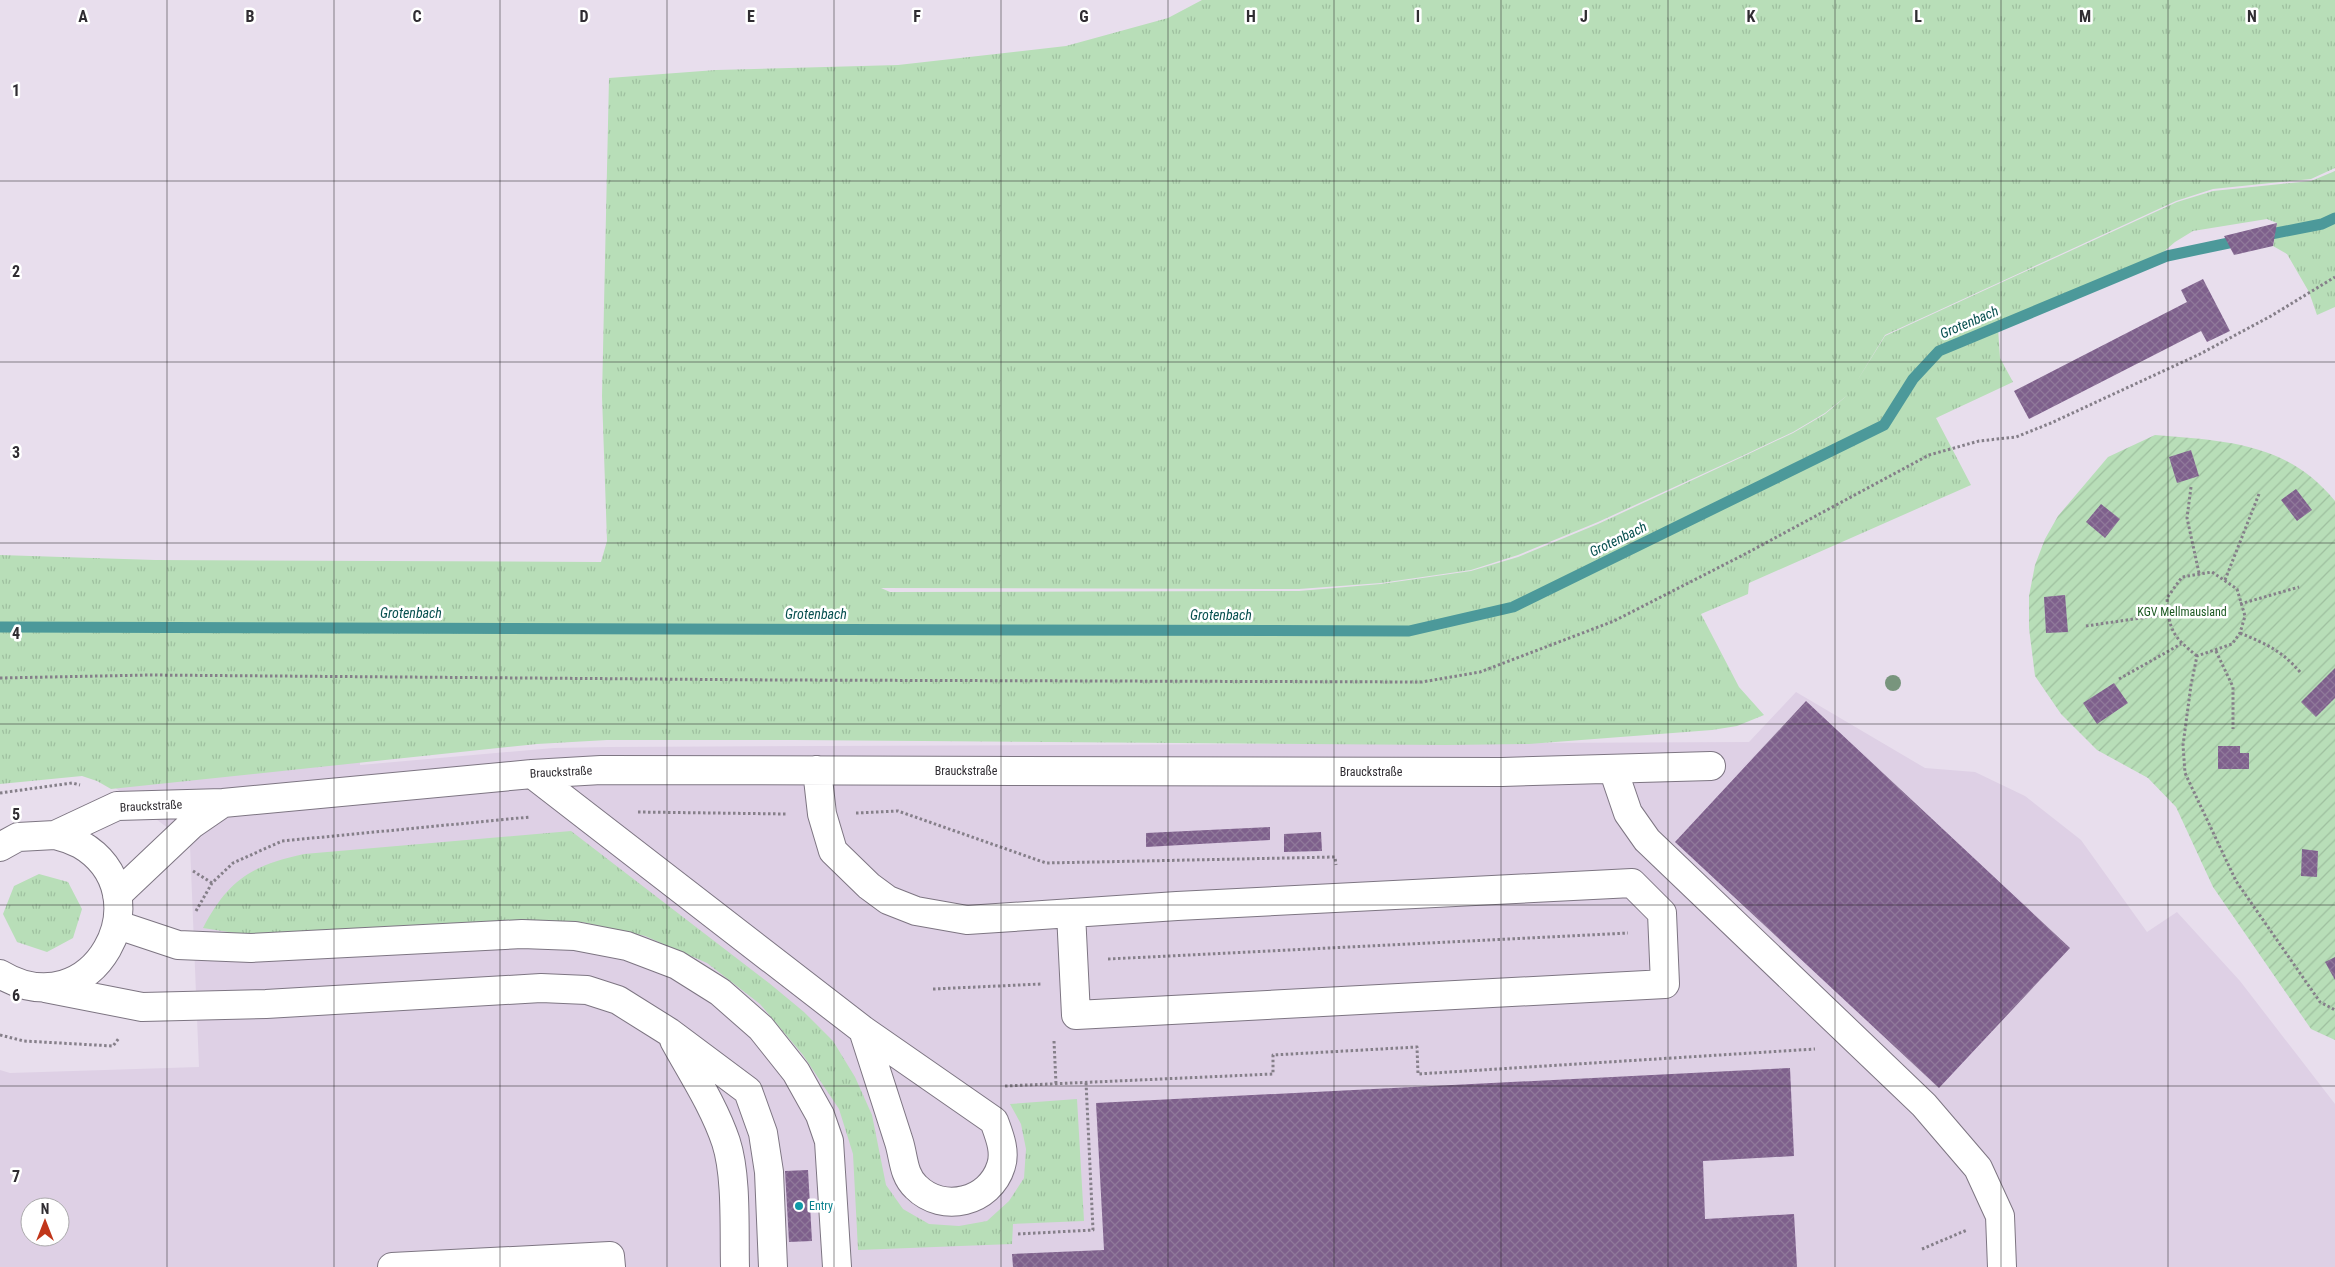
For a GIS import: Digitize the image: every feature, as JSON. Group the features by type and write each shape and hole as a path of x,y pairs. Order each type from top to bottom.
{"lane":[{"name":"Brauckstraße","path":"6,840 54,834 117,806 223,802 532,774 650,769 1502,772 1710,766"},
{"path":"1613,769 1628,813 1646,840 1924,1105 1978,1168 2000,1216 2002,1267"},
{"path":"817,770 822,814 833,850 869,886 888,900 916,911 967,920 1071,913 1337,897 1632,882 1662,913 1665,984 1076,1015 1071,913"},
{"path":"532,774 863,1030 994,1121 1002,1143 1002,1165 992,1184 974,1199 952,1203 932,1200 915,1187 904,1168 900,1146 863,1030"},
{"name":"Brauckstraße","path":"117,895 191,825 223,802"},
{"name":"Brauckstraße","path":"0,974 16,984 45,988 71,982 91,970 108,950 118,926 117,895 110,874 96,856 79,844 54,834"},
{"path":"118,926 178,945 251,948 522,934 576,936 628,946 677,965 720,992 761,1028 796,1072 820,1115 829,1141 836,1267"},
{"path":"45,988 142,1007 266,1004 541,988 587,990 631,1007 670,1032 748,1091 763,1133 769,1172 773,1267"},
{"path":"670,1032 712,1109 726,1143 732,1175 735,1267"},
{"path":"392,1267 610,1256 611,1267"}],"path":[{"path":"0,678 149,675 1422,682 1480,672 1614,621 1747,553 1929,455 1979,441 2016,438 2051,423 2200,354 2272,316 2335,277"},
{"path":"2191,487 2187,518 2199,573"},
{"path":"2225,580 2259,494"},
{"path":"2212,572 2237,589 2245,616 2240,633 2232,644 2197,656 2181,644 2171,630 2167,598 2182,577 2212,572"},
{"path":"2240,604 2300,587"},
{"path":"2086,626 2168,614"},
{"path":"2240,633 2264,643 2287,656 2300,672"},
{"path":"2119,679 2181,644"},
{"path":"2216,651 2233,687 2233,729"},
{"path":"2197,656 2183,745 2185,773 2236,881 2320,1002 2335,1010"},
{"path":"212,882 233,863 282,841 501,818 623,812 822,814 898,812 1046,863 1335,857 1337,897"},
{"path":"933,989 1075,971 1663,931"},
{"path":"0,1035 24,1041 113,1046"},
{"path":"947,1088 1273,1074 1273,1055 1417,1047 1418,1074 1823,1048"},
{"path":"1018,1234 1093,1230 1086,1082"},
{"path":"1922,1249 2000,1216"}],"shaded area":[{"path":"1796,692 1925,768 1975,772 2025,796 2081,840 2147,932 2177,912 2240,981 2335,1104 2335,1267 0,1267 0,1070 10,1073 199,1067 190,845 113,786 359,717 360,765 554,748 1749,742"}],"green space":[{"path":"1202,0 2335,0 2335,168 2311,179 2213,189 2176,201 1885,335 1857,381 1885,336 2177,202 2213,191 2311,181 2335,171 2335,307 2317,315 2309,292 2287,254 2273,246 2277,223 2267,219 2193,231 2175,242 2153,261 1998,327 2000,358 2013,382 1936,418 1971,485 1749,583 1748,594 1701,614 1739,687 1764,715 1737,726 1712,730 1529,744 607,740 537,744 111,789 97,781 82,776 0,784 0,555 155,560 601,562 607,541 602,396 609,78 716,70 898,65 1066,46 1168,18","holes":["1849,394 1825,414 1793,433 1598,524 1518,557 1471,571 1381,584 1299,591 890,592 881,588 1299,589 1381,583 1471,570 1518,555 1598,522 1742,456 1793,432 1825,413"]},
{"name":"KGV Mellmausland","path":"2155,435 2230,443 2253,448 2275,456 2296,467 2316,481 2335,501 2335,1040 2311,1029 2213,887 2176,807 2148,778 2097,750 2061,714 2035,676 2029,628 2029,596 2035,565 2045,539 2058,516 2108,457"},
{"path":"571,831 769,983 804,1012 833,1041 855,1077 872,1115 886,1185 903,1209 929,1224 959,1226 987,1221 1009,1201 1024,1178 1026,1149 1021,1124 1010,1104 1077,1099 1084,1221 1013,1224 1012,1244 858,1250 853,1154 839,1109 803,1055 760,1004 707,963 645,936 582,922 514,922 241,934 203,928 212,911 232,886 256,870 286,858 304,854"},
{"path":"39,874 68,882 82,909 73,938 47,952 17,942 3,914 14,886"}],"building":[{"path":"2277,223 2273,246 2234,255 2224,236"},
{"path":"2203,279 2230,331 2207,342 2201,331 2029,419 2014,391 2187,302 2181,290"},
{"path":"2191,450 2199,476 2177,483 2169,457"},
{"path":"2296,489 2312,510 2297,521 2281,500"},
{"path":"2101,504 2120,519 2105,538 2086,522"},
{"path":"2065,595 2068,632 2046,633 2044,597"},
{"path":"2335,668 2335,698 2316,717 2301,702"},
{"path":"2114,683 2128,703 2097,724 2083,703"},
{"path":"1806,701 2070,948 1939,1088 1675,842"},
{"path":"2218,746 2240,746 2240,753 2249,753 2249,769 2218,769"},
{"path":"1270,827 1270,840 1146,847 1146,833"},
{"path":"1321,832 1322,851 1284,852 1284,834"},
{"path":"2302,849 2318,851 2317,877 2301,876"},
{"path":"2335,957 2335,980 2325,962"},
{"path":"1790,1068 1794,1156 1703,1161 1705,1219 1794,1214 1797,1267 1013,1267 1012,1254 1104,1250 1096,1103"},
{"name":"Entry","path":"808,1170 812,1241 789,1242 785,1171"}],"waterway":[{"name":"Grotenbach","path":"2261,236 2322,224 2335,218"},
{"name":"Grotenbach","path":"0,627 1409,631 1513,607 1884,425 1913,379 1939,351 2167,256 2243,240"}],"place":[{"name":"Entry","path":"799,1206"}]}
